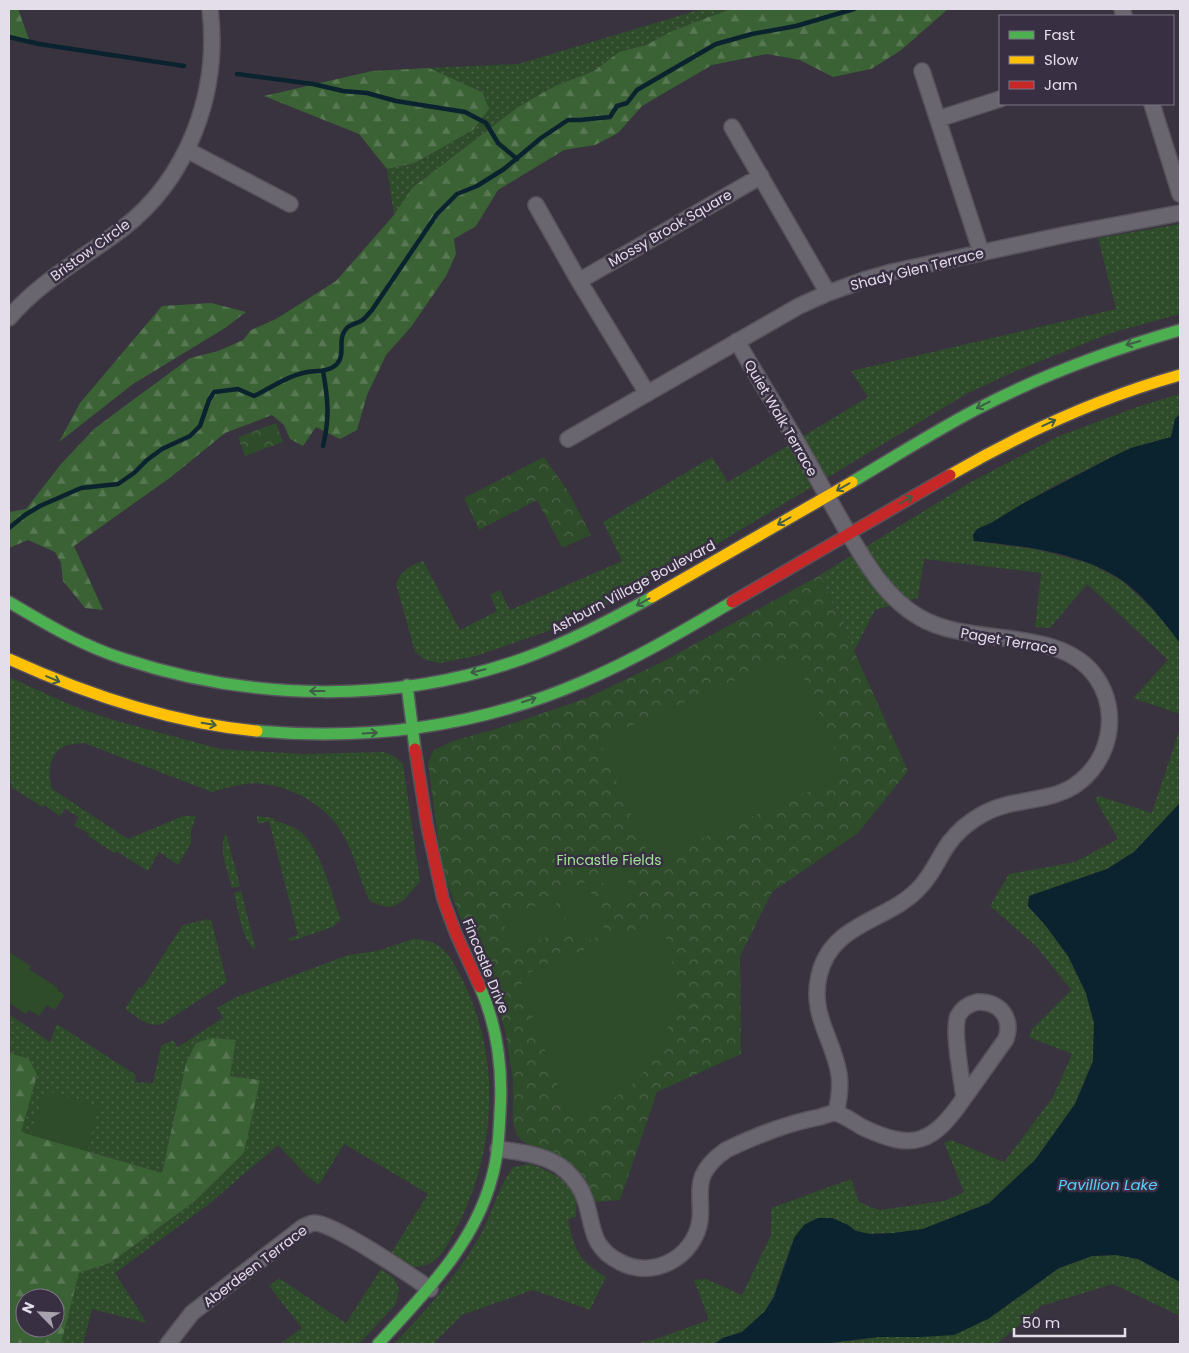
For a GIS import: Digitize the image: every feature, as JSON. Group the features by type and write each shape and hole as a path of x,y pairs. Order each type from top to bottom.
{"main road":[{"name":"Ashburn Village Boulevard","path":"9,602 36,620 118,658 191,678 263,690 340,691 407,685 431,682 500,666 554,647 644,601 948,425 1018,388 1095,356 1180,330"},
{"path":"9,659 61,683 103,699 146,711 226,727 290,734 333,735 392,732 450,722 504,709 609,670 702,620 989,453 1038,428 1114,395 1180,375"},
{"name":"Fincastle Drive","path":"378,1344 430,1289 445,1270 475,1221 490,1183 498,1149 503,1096 498,1043 489,1010 446,908 430,846 407,685"}],"street":[{"name":"Bristow Circle","path":"9,318 40,287 124,228 149,204 168,181 187,150 204,106 209,82 212,47 210,9"},
{"path":"922,71 981,252"},
{"path":"938,119 999,99"},
{"path":"1152,105 1180,194"},
{"path":"732,127 828,293"},
{"path":"187,150 290,204"},
{"name":"Mossy Brook Square","path":"579,281 761,176"},
{"path":"536,205 579,281 647,393"},
{"name":"Shady Glen Terrace","path":"568,439 799,306 828,293 892,272 1068,234 1180,213"},
{"name":"Quiet Walk Terrace","path":"737,341 826,496"},
{"name":"Paget Terrace","path":"826,496 865,561 886,590 900,604 918,617 934,625 951,630 1050,646 1078,658 1095,675 1103,688 1109,708 1110,727 1109,736 1101,757 1090,773 1079,783 1064,792 1005,804 976,818 948,844 932,872 912,895 898,906 858,925 829,952 819,975 816,997 817,1008 839,1076 840,1092 836,1113"},
{"path":"498,1149 532,1154 561,1167 575,1181 582,1192 591,1226 601,1247 607,1254 621,1263 648,1269 671,1262 682,1255 690,1246 700,1220 700,1185 704,1174 716,1157 736,1145 793,1123 836,1113 882,1136 897,1141 911,1141 927,1137 942,1127 964,1098 1006,1039 1009,1025 1005,1014 990,1003 970,1004 962,1009 958,1016 956,1028 964,1098"},
{"name":"Aberdeen Terrace","path":"168,1344 192,1313 303,1227 315,1223 327,1226 384,1258 430,1289"}],"green space":[{"path":"9,9 18,9 30,42 9,36"},
{"path":"702,9 730,9 670,32 646,45 619,52 594,71 555,86 518,107 412,188 394,215 387,169 415,163 473,130 482,92 429,68 518,64"},
{"path":"730,9 948,9 900,51 871,69 833,77 800,60 767,54 712,65 642,106 618,133 595,145 564,150 498,190 476,226 454,239 456,254 446,276 411,327 386,355 367,395 357,430 340,439 316,427 303,446 290,439 284,425 272,415 225,433 171,477 74,546 103,610 85,608 63,581 61,563 55,552 28,540 9,548 9,512 26,509 61,464 94,429 190,358 218,351 243,340 251,330 276,319 336,281 394,215 412,188 518,107 555,86 594,71 619,52 646,45 670,32"},
{"path":"429,68 482,92 489,109 473,130 415,163 387,169 359,134 264,96 372,71"},
{"path":"1180,224 1180,314 1111,333 1018,370 968,393 692,559 610,603 551,630 476,656 440,663 425,660 415,652 396,584 403,572 410,567 423,561 460,630 497,611 490,595 500,590 510,610 622,561 603,522 712,457 728,482 868,397 851,371 1116,309 1098,238"},
{"path":"211,303 246,312 225,328 133,384 59,442 80,403 162,306"},
{"path":"1180,394 1180,414 1175,419 1171,437 1131,448 1052,487 978,529 974,541 1035,549 1091,564 1121,580 1153,609 1180,643 1180,714 1133,698 1168,660 1087,584 1050,628 1035,627 1041,573 924,559 918,598 875,610 854,651 820,575 971,482 1059,436 1137,407"},
{"path":"276,423 283,442 245,456 238,437"},
{"path":"544,457 568,491 591,535 562,548 537,500 479,530 464,498"},
{"name":"Fincastle Fields","path":"820,575 908,771 858,833 772,892 740,956 741,1054 657,1092 620,1200 593,1202 585,1180 575,1168 561,1157 525,1143 517,1136 513,1123 513,1080 505,1030 490,982 465,930 442,870 428,763 434,750 453,741 499,728 587,698 666,660"},
{"path":"794,655 846,775 651,861 599,740"},
{"path":"9,677 73,706 110,719 220,749 303,754 384,752 394,756 403,764 420,881 399,904 387,907 370,901 351,851 338,827 329,816 312,802 293,792 272,785 249,784 212,792 84,743 68,745 62,748 53,757 51,763 50,783 52,789 128,839 183,816 196,816 191,831 191,843 178,865 159,852 148,871 116,851 114,853 88,836 89,834 74,825 79,817 65,809 60,816 11,787 12,784 9,782"},
{"path":"1180,728 1180,803 1134,852 1107,869 1084,877 1028,906 1046,926 1068,956 1086,993 1094,1023 1093,1061 1075,1104 1035,1160 989,1203 923,1229 870,1234 856,1231 832,1218 818,1218 804,1225 785,1262 773,1297 765,1311 742,1332 723,1338 714,1344 633,1344 656,1339 709,1320 694,1280 706,1279 742,1295 771,1235 771,1208 851,1179 859,1202 879,1210 944,1201 964,1192 944,1143 951,1140 1004,1162 1053,1097 1072,1054 1029,1037 1032,1029 1071,990 1037,947 990,906 1009,874 1075,862 1118,839 1095,799 1099,796 1152,813"},
{"path":"257,816 274,818 274,820 294,827 310,843 326,875 341,920 335,926 292,941 288,940 298,935 269,821 259,824"},
{"path":"226,833 240,886 232,888 223,853"},
{"path":"620,858 634,899 612,908 597,866"},
{"path":"587,882 606,934 576,945 556,894"},
{"path":"241,891 256,950 247,940 239,916 234,893"},
{"path":"554,899 566,930 513,950 502,919"},
{"path":"208,919 211,920 227,982 162,1024 147,1023 125,1009 139,987 142,988 183,925"},
{"path":"660,919 670,954 674,975 674,991 670,1022 658,1051 639,1077 615,1098 570,1118 521,985 526,974"},
{"path":"413,939 438,945 449,956 462,979 475,1008 483,1039 488,1070 489,1102 487,1134 481,1165 471,1196 458,1225 438,1257 429,1264 414,1267 391,1253 428,1194 344,1144 319,1185 307,1176 278,1145 208,1205 115,1273 147,1323 92,1309 83,1344 61,1344 63,1338 65,1338 65,1328 79,1273 110,1263 194,1202 244,1153 259,1080 230,1076 236,1041 196,1043 186,1063 162,1173 20,1132 37,1075 9,1053 9,1014 50,1042 57,1024 136,1075 135,1082 153,1083 161,1046 173,1040 178,1047 223,1018 217,1008 234,998 348,955 377,951"},
{"path":"9,952 31,966 29,969 58,988 57,990 65,995 55,1010 47,1005 39,1016 29,1010 26,1014 9,1003"},
{"path":"212,1038 236,1040 230,1076 260,1080 244,1153 194,1202 110,1263 79,1273 65,1328 65,1288 15,1288 15,1338 63,1338 61,1344 9,1344 9,1053 29,1059 37,1075 21,1132 162,1173 186,1063 196,1043"},
{"path":"45,1090 99,1107 87,1151 31,1135"},
{"path":"530,1164 544,1169 564,1181 573,1193 576,1202 576,1217 568,1219 575,1246 589,1265 606,1277 590,1310 533,1290 462,1315 435,1344 394,1344 460,1268 483,1230 507,1175 513,1167"},
{"path":"1116,1255 1139,1259 1180,1282 1180,1329 1178,1315 1113,1284 1041,1306 997,1344 821,1344 879,1337 921,1337 988,1319 1059,1268 1092,1256"},
{"path":"381,1269 394,1278 399,1289 396,1304 359,1344 280,1344 302,1328 269,1286 279,1278 346,1323"}],"water":[{"path":"1180,414 1180,643 1137,592 1104,570 1068,556 1031,548 974,541 973,535 977,529 991,523 1022,504 1131,448 1171,437 1175,419"},
{"name":"Pavillion Lake","path":"1180,803 1180,1282 1138,1259 1116,1255 1092,1256 1059,1268 988,1319 954,1335 879,1337 821,1344 714,1344 723,1338 742,1332 765,1311 774,1297 794,1238 804,1225 818,1218 832,1218 856,1231 870,1234 923,1229 989,1203 1035,1160 1075,1104 1093,1061 1094,1023 1086,993 1068,956 1046,926 1028,906 1029,896 1107,869 1134,852"}],"waterway":[{"path":"9,528 40,506 81,488 118,484 162,449 190,436 200,426 209,400 214,392 238,389 254,396 296,375 333,367 341,357 342,338 345,331 362,320 372,310 437,214 457,194 477,186 504,169 541,138 568,120 610,117 617,106 627,103 637,90 716,44 752,34 796,26 854,9"},
{"path":"9,37 39,44 184,66"},
{"path":"237,74 313,84 343,91 367,93 396,101 465,112 486,123 498,143 517,159"},
{"path":"323,371 328,408 323,446"}],"traffic: fast":[{"path":"852,482 961,417 1026,385 1102,355 1180,330"},
{"path":"9,602 94,648 172,673 222,683 272,689 323,692 374,690 424,684 474,674 522,659 555,646 604,623 652,597"},
{"path":"257,731 299,734 382,732 463,720 503,710 582,682 658,645 732,602"},
{"path":"407,685 415,749"},
{"path":"378,1344 446,1267 473,1224 484,1201 492,1177 499,1129 500,1065 495,1033 480,987"}],"traffic: slow":[{"path":"950,475 1006,444 1091,405 1180,375"},
{"path":"652,597 852,482"},
{"path":"9,659 69,684 130,706 193,721 257,731"}],"traffic: jam":[{"path":"732,602 950,475"},
{"path":"415,749 427,825 443,899 456,934 480,987"}]}
